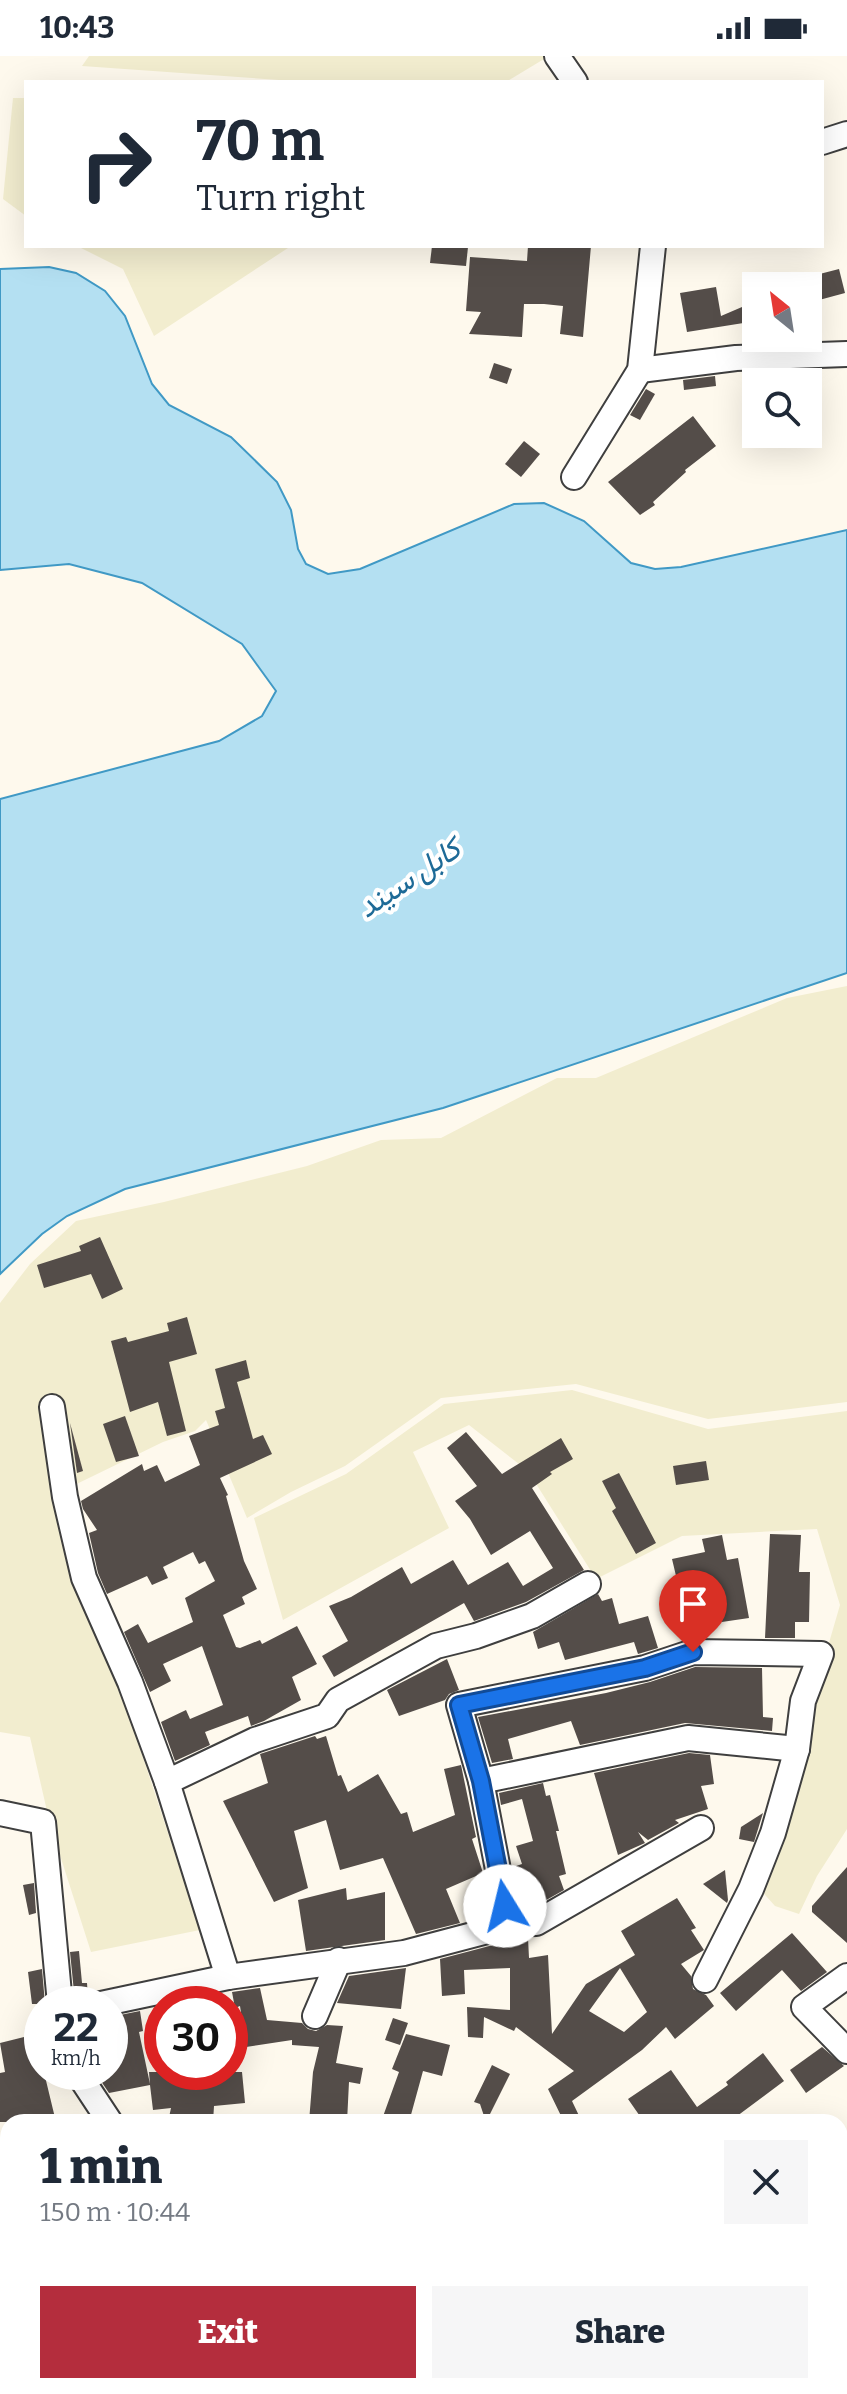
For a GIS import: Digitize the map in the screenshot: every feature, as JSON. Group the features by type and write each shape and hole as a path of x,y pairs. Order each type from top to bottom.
{"street":[{"path":"557,56 574,80"},
{"path":"824,141 847,134"},
{"path":"574,477 640,370 653,248"},
{"path":"640,370 736,358 847,354"},
{"path":"52,1407 65,1497 84,1578 130,1682 167,1782 228,1977"},
{"path":"167,1782 255,1740 327,1716 338,1700 436,1646 532,1616 588,1584"},
{"path":"514,1924 505,1906 481,1781 459,1705 645,1668 693,1652 821,1654 803,1701 797,1749 773,1833 751,1889 705,1980"},
{"path":"481,1781 688,1738 797,1749"},
{"path":"0,1813 43,1822 58,1986"},
{"path":"128,1998 228,1977 404,1953 514,1924 536,1923 701,1828"},
{"path":"315,2016 339,1960"},
{"path":"847,1976 804,2007 847,2051"},
{"path":"89,2090 105,2114"}],"shaded area":[{"path":"89,56 549,56 509,80 279,80 82,66"},
{"path":"13,98 24,98 24,215 3,199"},
{"path":"81,248 288,248 154,336 123,269"},
{"path":"847,986 847,1402 708,1419 576,1384 441,1398 345,1466 247,1518 206,1420 195,1431 163,1442 56,1494 200,1930 91,1952 50,1824 30,1737 0,1732 0,1303 30,1264 76,1221 307,1166 381,1140 441,1138 557,1078 596,1078 787,998"},
{"path":"572,1390 708,1429 847,1411 847,1829 817,1876 799,1914 775,1906 758,1887 840,1605 817,1529 682,1536 596,1579 528,1471 469,1425 413,1452 449,1528 283,1620 254,1518 346,1474 444,1404"}],"water":[{"name":"کابل سيند","path":"49,267 76,273 105,291 125,316 152,384 169,405 231,437 277,482 291,510 298,549 306,564 328,574 360,569 514,504 544,503 584,521 631,563 655,569 681,567 847,530 847,973 443,1108 125,1189 67,1216 42,1234 0,1274 0,799 219,741 262,716 276,691 242,644 142,583 69,564 0,570 0,269"}],"building":[{"path":"432,248 468,248 466,266 430,263"},
{"path":"528,248 591,248 583,337 560,334 563,306 544,304 524,304 522,337 469,334 481,312 466,311 470,257 527,261"},
{"path":"839,269 845,293 822,299 822,273"},
{"path":"716,287 721,316 742,307 742,323 687,332 680,293"},
{"path":"494,363 512,369 507,384 489,378"},
{"path":"715,376 716,386 684,390 683,380"},
{"path":"646,389 655,394 640,420 630,415"},
{"path":"693,416 716,446 685,470 653,502 655,505 640,515 608,482"},
{"path":"524,441 540,454 521,477 505,464"},
{"path":"100,1237 123,1289 102,1299 91,1274 44,1288 37,1265 81,1251 79,1246"},
{"path":"187,1317 197,1354 169,1362 186,1431 167,1436 158,1402 130,1412 111,1341 126,1337 128,1342 169,1331 167,1323"},
{"path":"246,1360 250,1378 237,1382 253,1439 263,1435 272,1454 220,1478 228,1495 244,1561 257,1589 242,1597 245,1604 223,1615 236,1647 240,1648 260,1640 262,1644 297,1626 317,1664 292,1677 301,1700 251,1726 248,1716 205,1732 210,1745 175,1761 161,1722 186,1710 190,1719 223,1705 202,1646 163,1664 171,1681 150,1692 124,1632 138,1624 148,1643 193,1622 185,1598 215,1581 205,1561 199,1564 193,1552 163,1567 168,1578 152,1585 147,1576 107,1594 98,1573 89,1533 97,1530 81,1501 142,1464 144,1471 157,1465 165,1482 200,1465 189,1436 219,1425 215,1411 225,1408 215,1369"},
{"path":"125,1416 139,1456 116,1462 103,1424"},
{"path":"70,1423 83,1471 77,1473"},
{"path":"466,1432 502,1474 561,1438 573,1459 550,1472 552,1474 532,1488 584,1570 526,1602 474,1621 464,1603 334,1677 322,1656 348,1641 329,1606 351,1597 402,1567 411,1584 453,1560 468,1585 508,1562 523,1586 553,1568 530,1531 491,1555 470,1519 455,1501 477,1486 447,1448"},
{"path":"706,1461 709,1480 676,1485 673,1466"},
{"path":"619,1473 656,1543 636,1554 612,1511 616,1508 602,1481"},
{"path":"770,1534 801,1535 799,1572 810,1572 809,1622 795,1622 795,1638 765,1638"},
{"path":"722,1535 727,1560 738,1558 749,1618 715,1623 711,1596 682,1601 672,1559 705,1552 702,1539"},
{"path":"598,1594 602,1601 612,1598 619,1624 648,1616 658,1648 638,1654 634,1642 565,1660 559,1642 538,1649 533,1632"},
{"path":"447,1659 459,1690 449,1694 445,1700 399,1716 387,1690"},
{"path":"695,1667 762,1668 763,1717 773,1718 772,1731 685,1723 580,1745 571,1721 508,1739 513,1759 492,1763 478,1717 606,1693"},
{"path":"315,1736 317,1739 326,1736 338,1776 341,1775 348,1792 378,1774 401,1814 407,1812 413,1832 455,1815 444,1769 461,1765 476,1837 472,1839 483,1873 446,1889 460,1923 416,1934 383,1858 340,1870 326,1820 294,1831 308,1888 274,1902 223,1801 268,1783 260,1754"},
{"path":"689,1753 710,1755 714,1784 701,1786 708,1809 675,1820 679,1823 648,1840 638,1832 645,1843 618,1855 594,1773"},
{"path":"543,1783 546,1796 550,1795 559,1831 556,1831 566,1874 559,1876 564,1890 532,1908 523,1909 513,1867 522,1864 516,1846 533,1841 522,1799 501,1805 499,1793"},
{"path":"763,1813 754,1842 739,1839 741,1827"},
{"path":"847,1867 847,1943 812,1912 812,1906"},
{"path":"725,1870 728,1900 727,1903 703,1884"},
{"path":"34,1883 36,1913 29,1915 23,1885"},
{"path":"346,1888 347,1900 385,1892 385,1940 306,1951 298,1900"},
{"path":"677,1898 696,1928 691,1930 704,1950 681,1964 691,1976 693,1989 706,1995 714,2006 675,2039 666,2027 642,2050 572,2101 578,2114 560,2114 548,2089 574,2071 516,2027 514,2031 484,2017 483,2038 468,2037 467,2007 510,2010 510,1968 464,1970 465,1994 442,1996 440,1959 528,1938 529,1958 548,1955 552,2034 586,1984 635,1955 621,1931","holes":["620,1968 647,2012 624,2032 589,2011"]},
{"path":"792,1933 827,1972 801,1991 782,1970 736,2011 720,1993"},
{"path":"79,1951 82,1983 87,1983 87,1986 73,1986 70,1952"},
{"path":"406,1968 401,2009 337,2003 349,1976"},
{"path":"42,1969 43,1986 30,1986 28,1972"},
{"path":"260,1988 267,2020 302,2023 316,2031 327,2025 343,2026 336,2063 363,2068 360,2084 349,2082 347,2114 310,2114 313,2072 319,2047 292,2045 292,2040 248,2047 248,1990"},
{"path":"140,2011 143,2031 139,2032 144,2056 144,2086 128,2089 128,2013"},
{"path":"393,2018 408,2023 400,2045 385,2040"},
{"path":"406,2034 450,2045 442,2076 423,2071 411,2114 384,2114 399,2072 392,2069"},
{"path":"24,2037 24,2090 48,2090 54,2114 0,2114 0,2073 5,2072 0,2043"},
{"path":"822,2047 844,2066 806,2093 790,2070"},
{"path":"763,2053 784,2081 740,2114 638,2114 628,2099 671,2070 697,2107 728,2085 726,2082"},
{"path":"492,2065 510,2074 490,2114 483,2114 480,2104 474,2102"},
{"path":"151,2090 244,2090 245,2103 214,2106 214,2114 170,2114 171,2108 153,2110"}],"route":[{"path":"505,1906 493,1833 459,1705 645,1668 693,1652"}]}
